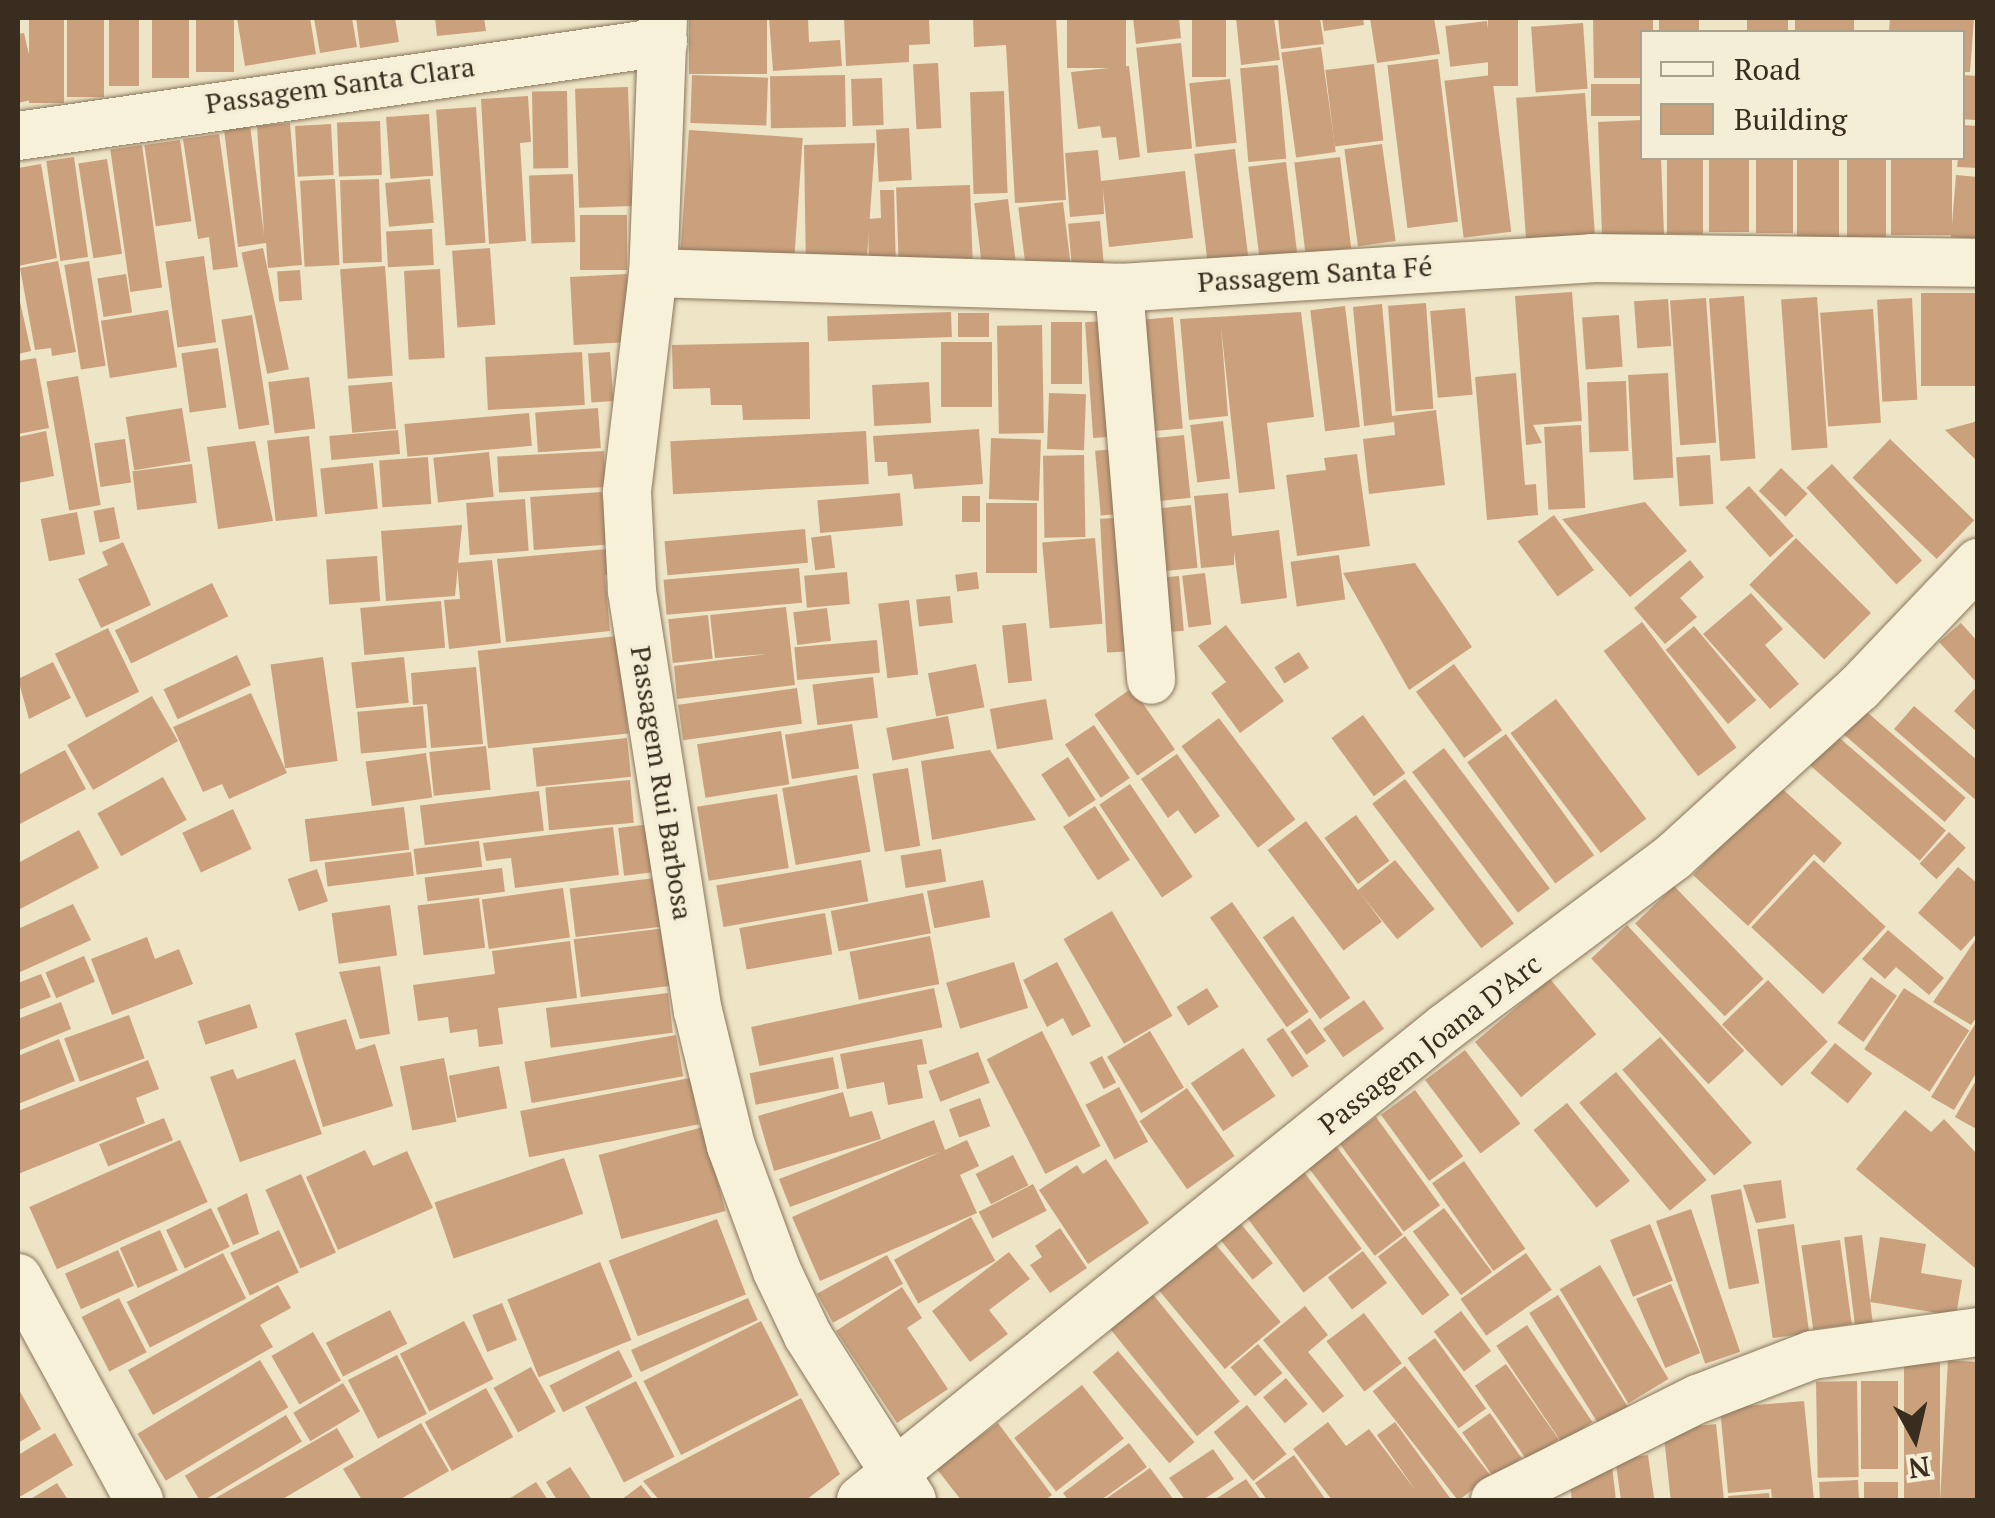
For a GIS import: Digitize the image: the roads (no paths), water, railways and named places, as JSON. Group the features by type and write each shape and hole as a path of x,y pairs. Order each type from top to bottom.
{"street":[{"name":"Passagem Santa Clara","path":"18,136 663,30"},
{"name":"Passagem Rui Barbosa","path":"663,30 653,272 627,492 632,591 698,1011 731,1146 778,1270 889,1491"},
{"name":"Passagem Santa Fé","path":"653,272 1119,288 1592,258 1978,263"},
{"path":"1119,288 1150,680"},
{"name":"Passagem Joana D’Arc","path":"889,1491 1446,1027 1673,857 1859,688 1978,563"},
{"path":"18,1278 139,1500"},
{"path":"1495,1500 1698,1399 1812,1355 1978,1332"}]}
